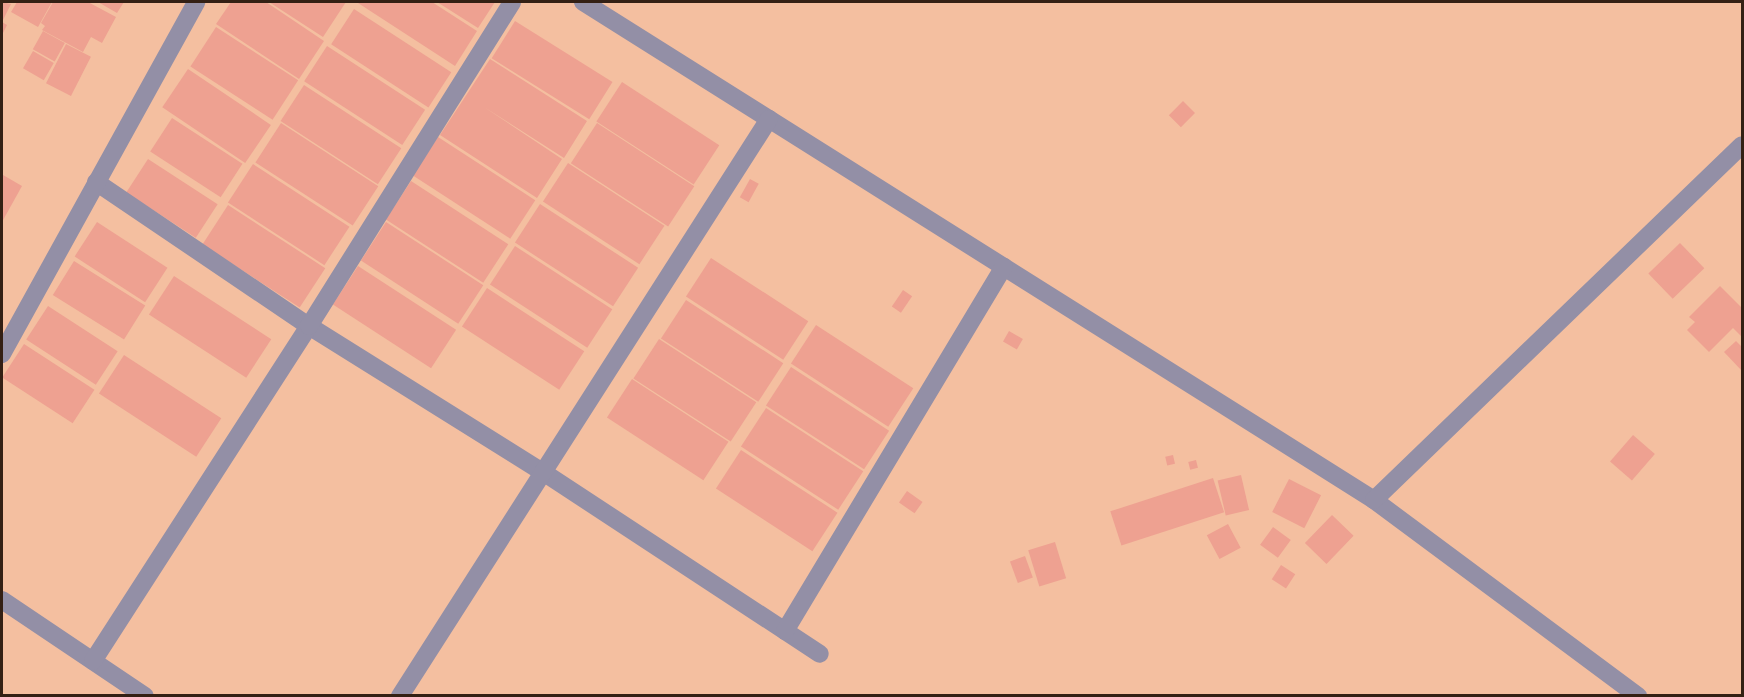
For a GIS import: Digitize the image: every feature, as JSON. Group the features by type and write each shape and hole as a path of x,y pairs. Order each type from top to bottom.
{"street":[{"path":"2,354 196,2"},
{"path":"93,661 309,326 512,2"},
{"path":"583,2 1374,500 1638,696"},
{"path":"400,696 769,119"},
{"path":"1374,500 1743,145"},
{"path":"96,182 309,326 543,472 820,654"},
{"path":"785,631 1004,267"},
{"path":"2,600 145,696"}],"building":[{"path":"2,2 11,4 2,22"},
{"path":"17,2 52,2 38,27 11,12"},
{"path":"53,2 88,2 116,17 102,43 91,37 83,52 42,30 45,26 41,23"},
{"path":"98,2 124,2 117,13"},
{"path":"231,2 266,2 324,41 299,79 216,24"},
{"path":"269,2 346,2 323,37"},
{"path":"359,2 432,2 477,31 455,66"},
{"path":"437,2 495,2 478,28"},
{"path":"354,9 451,72 428,107 331,44"},
{"path":"515,21 613,82 589,119 492,58"},
{"path":"2,22 7,25 2,35"},
{"path":"216,27 298,80 273,120 190,66"},
{"path":"43,31 65,43 55,61 33,49"},
{"path":"66,44 91,57 71,96 46,83"},
{"path":"327,46 425,110 402,145 304,81"},
{"path":"33,51 54,63 44,80 23,68"},
{"path":"490,59 587,121 564,158 484,107 562,159 537,198 440,135"},
{"path":"188,69 271,125 245,163 162,107"},
{"path":"622,82 719,145 694,185 596,121"},
{"path":"304,85 401,148 378,184 281,121"},
{"path":"1183,101 1195,113 1181,127 1169,115"},
{"path":"172,118 242,164 221,197 150,152"},
{"path":"281,123 378,186 353,226 255,162"},
{"path":"597,123 694,186 668,226 571,163"},
{"path":"438,137 535,200 510,239 413,176"},
{"path":"148,159 218,204 196,238 126,193"},
{"path":"568,163 664,226 639,264 543,202"},
{"path":"253,164 349,227 324,265 228,203"},
{"path":"3,175 22,186 2,222 2,177"},
{"path":"750,179 759,184 749,202 740,197"},
{"path":"411,181 508,244 483,283 386,220"},
{"path":"540,204 638,268 613,306 515,243"},
{"path":"228,205 325,268 300,308 202,244"},
{"path":"97,222 167,268 145,302 75,256"},
{"path":"386,222 483,285 458,324 361,261"},
{"path":"1680,243 1704,268 1673,299 1648,274"},
{"path":"515,246 612,309 587,348 490,285"},
{"path":"711,258 808,321 783,360 686,297"},
{"path":"74,261 145,306 124,339 53,295"},
{"path":"358,266 456,330 431,368 333,305"},
{"path":"174,276 271,339 246,378 149,315"},
{"path":"1720,286 1742,308 1742,337 1733,328 1709,352 1687,330 1695,322 1689,317"},
{"path":"487,288 584,351 559,390 462,327"},
{"path":"903,290 912,296 901,313 892,307"},
{"path":"686,300 783,363 758,402 661,339"},
{"path":"48,306 118,351 96,385 26,340"},
{"path":"816,325 913,388 888,427 791,364"},
{"path":"1009,331 1023,339 1017,349 1003,341"},
{"path":"659,339 756,402 731,442 633,378"},
{"path":"1736,341 1742,347 1742,371 1724,352"},
{"path":"24,344 94,390 73,423 2,378"},
{"path":"124,355 221,418 196,457 99,394"},
{"path":"791,367 889,431 864,469 766,406"},
{"path":"632,379 728,442 703,480 607,418"},
{"path":"766,408 863,471 838,510 741,447"},
{"path":"1633,435 1655,454 1632,480 1610,461"},
{"path":"741,450 837,513 812,551 716,489"},
{"path":"1173,455 1175,464 1167,466 1165,457"},
{"path":"1196,460 1198,468 1190,470 1188,462"},
{"path":"1241,475 1249,510 1226,515 1218,480"},
{"path":"1213,478 1224,512 1121,546 1110,511"},
{"path":"1289,479 1321,495 1304,528 1272,512"},
{"path":"907,491 923,502 915,513 899,502"},
{"path":"1332,515 1354,536 1326,564 1305,543"},
{"path":"1228,524 1241,548 1219,559 1207,535"},
{"path":"1273,527 1291,540 1278,558 1260,545"},
{"path":"1055,542 1066,578 1039,587 1028,550"},
{"path":"1025,556 1033,578 1018,583 1010,561"},
{"path":"1281,565 1295,574 1286,589 1272,579"}]}
